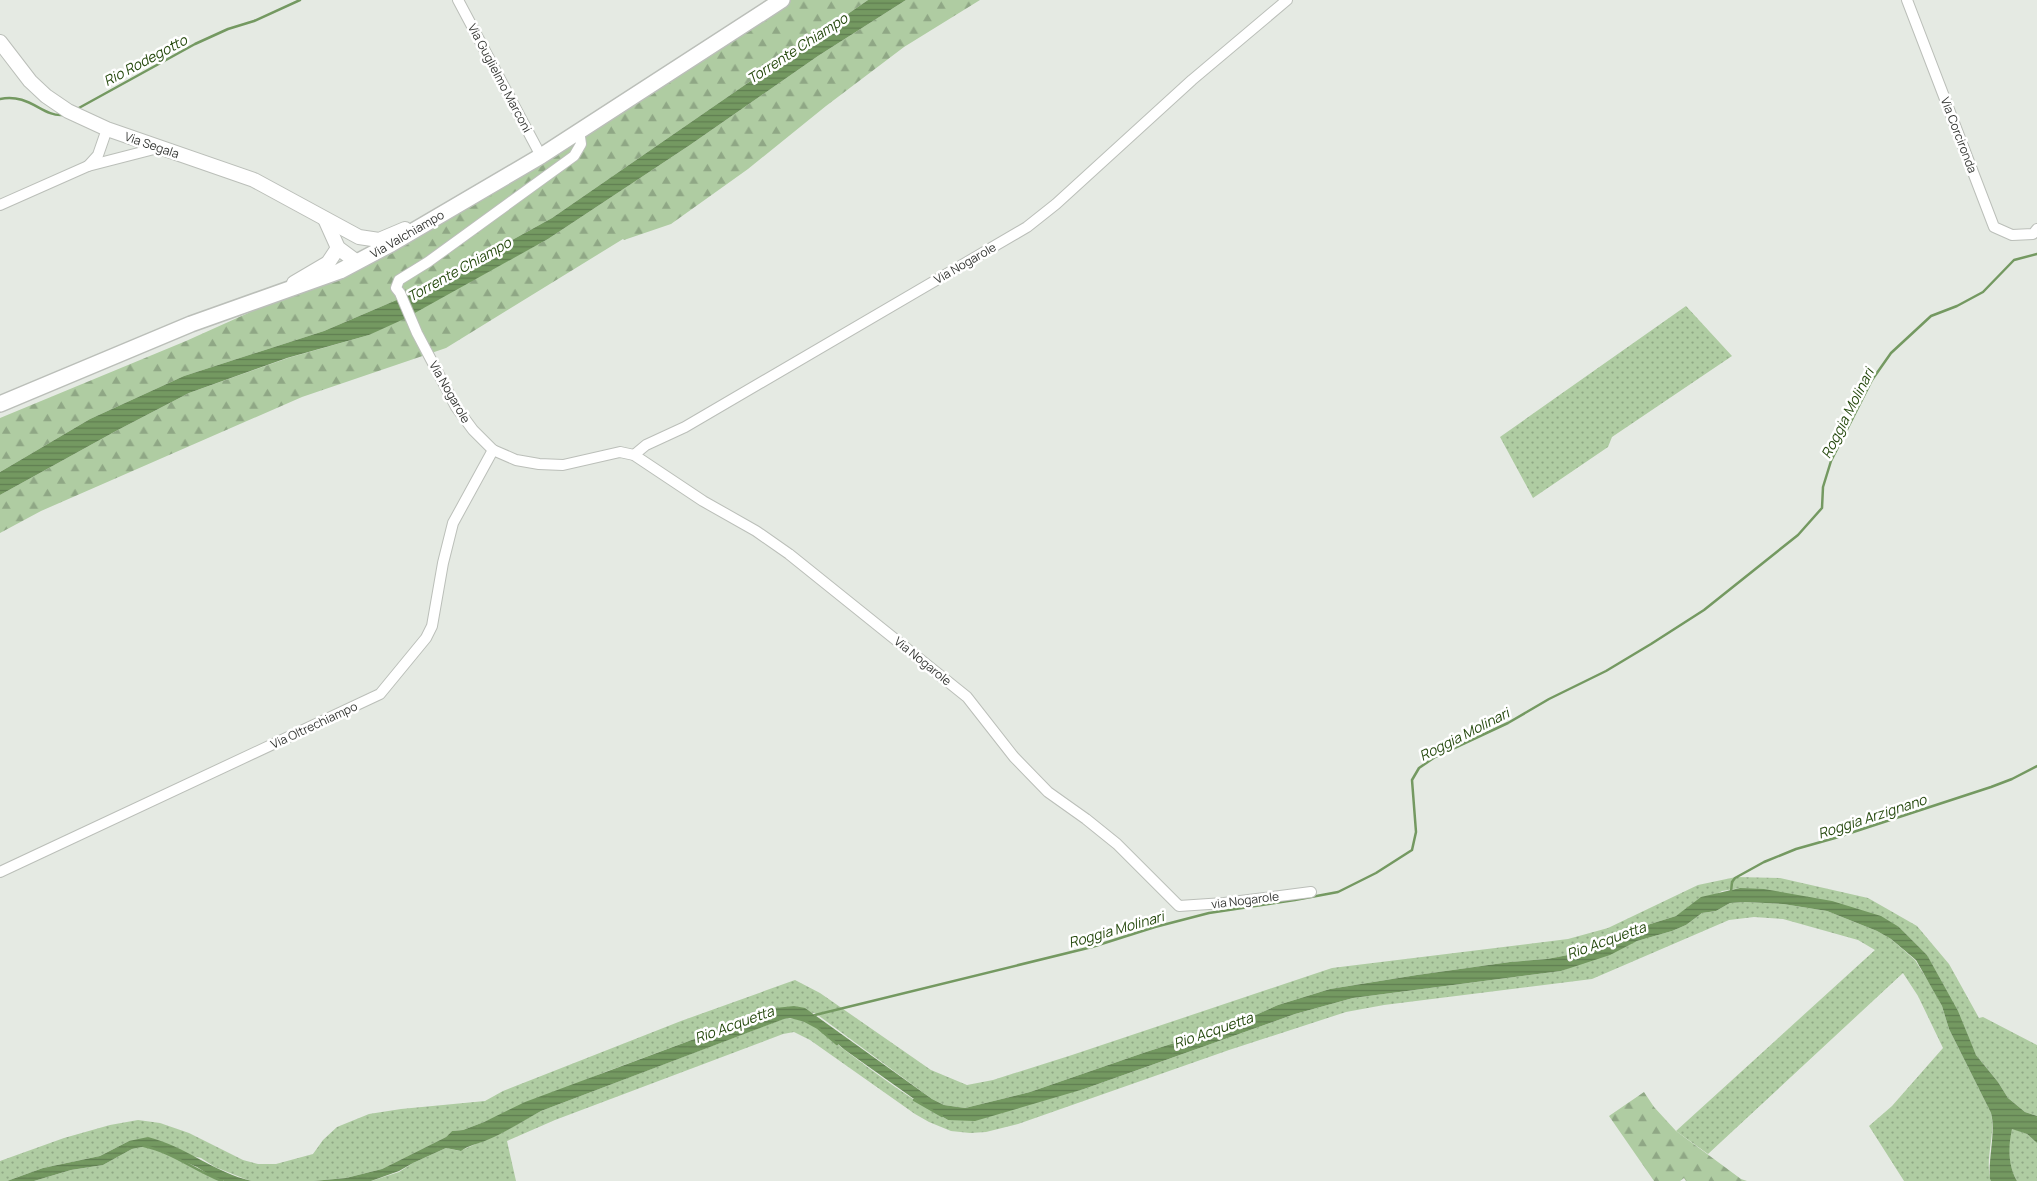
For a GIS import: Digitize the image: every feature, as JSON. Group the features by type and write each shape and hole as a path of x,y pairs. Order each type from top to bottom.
{"main road":[{"name":"Via Valchiampo","path":"0,404 191,324 340,271 436,218 541,156 782,0"}],"street":[{"name":"Via Guglielmo Marconi","path":"458,0 541,156"},
{"name":"Via Nogarole","path":"634,455 646,445 685,427 1027,227 1056,204 1192,80 1287,0"},
{"name":"Via Corcironda","path":"1907,0 1994,227 2012,235 2033,234 2037,230"},
{"name":"Via Segala","path":"0,42 30,80 46,96 68,111 107,129 158,148 254,180 352,233 369,240 379,240 436,218"},
{"path":"88,166 98,155 107,129"},
{"name":"Via Nogarole","path":"579,130 581,144 574,156 428,262 399,280 396,288 400,293 417,333 456,407 473,430 492,450 516,460 539,464 577,463 620,452 634,455 703,501 756,531 789,554 967,697 1014,757 1048,792 1117,844 1179,906"},
{"path":"0,205 88,166 158,148"},
{"path":"325,218 338,248 357,262"},
{"path":"352,233 357,262"},
{"path":"272,295 328,263 338,248"},
{"name":"Via Oltrechiampo","path":"0,872 380,694 426,638 432,626 443,562 453,524 492,450"},
{"name":"via Nogarole","path":"1179,906 1224,903 1311,892"}],"green space":[{"path":"781,0 868,0 552,218 427,287 324,331 184,376 90,419 0,472 0,418 186,341 383,252"},
{"path":"906,0 980,0 904,47 826,106 748,169 671,224 623,239 446,348 302,397 41,511 0,533 0,495 189,393 288,358 369,335 548,239 690,145 818,56"},
{"path":"1686,306 1732,356 1612,437 1608,447 1533,498 1500,437"},
{"path":"1736,877 1780,878 1868,898 1917,926 1949,964 1979,1018 1983,1017 2037,1045 2037,1116 2025,1112 2008,1098 1998,1082 1976,1055 1927,955 1899,927 1740,888 1722,891 1676,916 1644,926 1587,950 1547,959 1510,962 1330,989 1278,1005 1240,1022 1030,1092 965,1108 944,1105 932,1099 815,1013 766,1009 484,1122 463,1130 452,1131 446,1137 382,1169 346,1178 313,1181 252,1181 215,1167 201,1158 129,1141 100,1156 43,1168 7,1181 0,1181 0,1161 64,1138 110,1125 138,1120 160,1123 189,1133 243,1160 258,1164 276,1164 313,1154 323,1140 337,1127 369,1114 485,1101 503,1091 681,1021 795,980 820,993 931,1070 967,1085 993,1080 1072,1055 1332,968 1568,939 1608,928 1698,885"},
{"path":"1730,903 1783,904 1827,911 1877,931 1891,939 1915,960 1942,1006 1949,1029 1991,1113 1992,1130 1989,1173 1991,1181 1904,1181 1869,1126 1892,1106 1943,1048 1918,996 1903,973 1708,1154 1676,1131 1875,950 1858,940 1783,919 1754,917 1729,920 1592,979 1384,1005 1346,1012 1229,1050 1018,1124 986,1132 951,1131 929,1122 810,1040 794,1032 783,1034 555,1120 507,1141 516,1181 371,1181 399,1172 413,1163 446,1148 460,1151 505,1131 541,1111 783,1019 797,1019 815,1026 883,1079 948,1120 1084,1089 1295,1014 1353,998 1561,971 1637,941 1672,931 1686,925 1702,913 1716,911"},
{"path":"1644,1092 1654,1107 1676,1131 1741,1179 1747,1181 1686,1181 1684,1178 1680,1181 1654,1181 1609,1116"},
{"path":"2012,1128 2027,1134 2037,1143 2037,1181 2017,1181 2014,1175 2009,1155 2009,1141"},
{"path":"147,1146 167,1153 224,1181 34,1181 71,1170 103,1165 132,1149"}],"water":[{"path":"868,0 906,0 818,56 690,145 548,239 404,319 369,335 287,358 189,393 0,495 0,472 90,419 184,376 324,331 427,287 552,218"},
{"path":"1740,888 1764,889 1832,901 1881,916 1899,927 1927,955 1958,1011 1976,1055 1998,1082 2008,1098 2025,1112 2037,1116 2037,1143 2027,1134 2012,1129 2010,1156 2012,1169 2017,1181 1991,1181 1990,1179 1993,1128 1991,1113 1949,1029 1942,1006 1916,960 1891,939 1877,931 1827,911 1783,904 1745,902 1730,903 1716,911 1702,913 1686,925 1672,931 1637,941 1610,955 1561,971 1353,998 1295,1014 1084,1089 975,1121 948,1120 924,1106 845,1050 820,1029 809,1023 790,1018 784,1019 541,1111 501,1134 461,1151 446,1148 399,1171 371,1181 313,1181 346,1178 382,1169 446,1137 452,1131 463,1130 484,1122 525,1102 697,1038 766,1009 794,1006 805,1008 932,1099 944,1105 965,1108 1030,1092 1240,1022 1278,1005 1330,989 1510,962 1547,959 1587,950 1644,926 1676,916 1701,897"},
{"path":"148,1137 162,1141 225,1172 252,1181 224,1181 211,1176 197,1167 147,1146 132,1149 103,1165 71,1170 34,1181 7,1181 43,1168 100,1156 129,1141"}],"waterway":[{"name":"Rio Rodegotto","path":"77,109 195,44 228,29 254,21 300,0"},
{"name":"Rio Rodegotto","path":"0,99 20,99 55,115 63,115"},
{"name":"Roggia Molinari","path":"815,1015 1092,947 1155,927 1209,913 1338,892 1376,873 1412,850 1416,832 1412,780 1419,768 1435,757 1508,723 1549,699 1606,671 1651,644 1704,610 1798,535 1822,508 1823,487 1831,461 1872,380 1891,353 1931,316 1957,306 1983,292 2014,260 2037,254"},
{"name":"Roggia Arzignano","path":"1731,892 1732,882 1735,878 1764,862 1796,849 1991,787 2037,766"},
{"name":"Rio Acquetta","path":"805,1021 818,1028 837,1044"},
{"name":"Rio Acquetta","path":"914,1100 942,1116"},
{"name":"Rio Acquetta","path":"144,1146 174,1157 222,1181"}],"water label":[{"name":"Torrente Chiampo","path":"797,48"},
{"name":"Torrente Chiampo","path":"459,269"}]}
